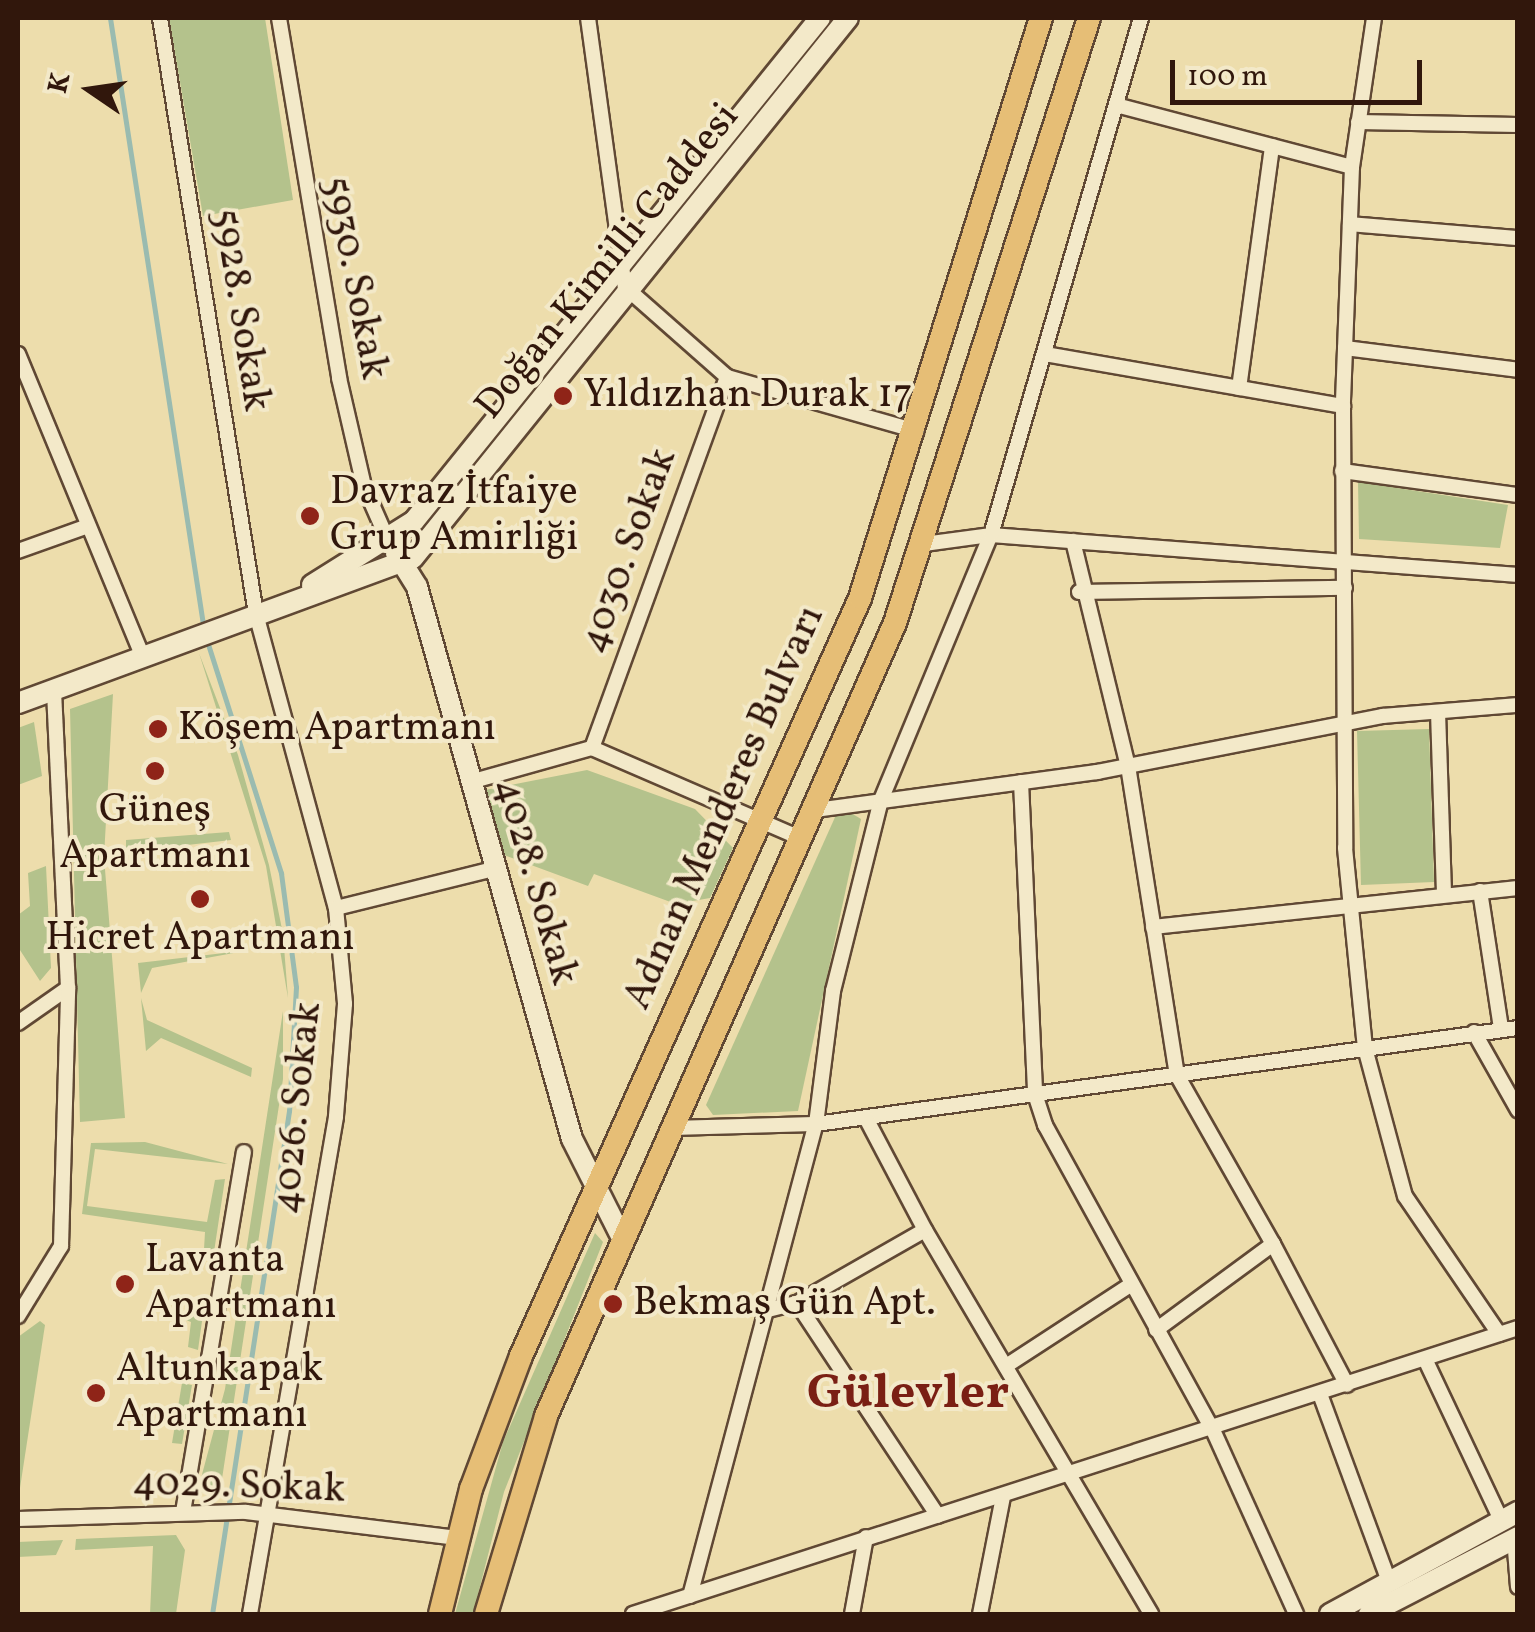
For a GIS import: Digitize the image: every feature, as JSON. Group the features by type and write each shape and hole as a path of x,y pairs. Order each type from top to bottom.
{"main road":[{"name":"Doğan Kimilli Caddesi","path":"256,614 390,544 820,18"},
{"name":"Doğan Kimilli Caddesi","path":"18,703 256,614 404,564 848,18"},
{"name":"Adnan Menderes Bulvarı","path":"440,1614 457,1538 592,1192 763,822 860,598 917,431 1040,18"},
{"name":"Adnan Menderes Bulvarı","path":"486,1614 529,1462 621,1236 816,810 924,544 1089,18"},
{"name":"4028. Sokak","path":"390,544 404,564 592,1192 621,1236"},
{"path":"1330,1614 1388,1576 1510,1516"},
{"path":"1369,1614 1397,1606 1516,1537"}],"street":[{"name":"5928. Sokak","path":"160,18 256,614"},
{"name":"5930. Sokak","path":"279,18 339,378 364,486 390,544"},
{"path":"588,18 619,267 629,292 727,377 917,431"},
{"path":"690,1596 816,1124 832,990 881,800 990,535 1140,18"},
{"path":"1374,18 1352,167 1343,406 1350,900 1365,1048 1405,1196 1499,1334"},
{"path":"1116,105 1352,167"},
{"path":"1358,122 1518,125"},
{"path":"1239,388 1272,146"},
{"path":"1350,224 1518,238"},
{"path":"1345,348 1518,370"},
{"path":"18,354 142,657"},
{"path":"1045,354 1343,406"},
{"name":"4030. Sokak","path":"592,748 727,377"},
{"path":"1342,470 1518,495"},
{"path":"18,552 88,526"},
{"path":"924,544 990,535 1517,575 1518,562"},
{"path":"1073,541 1079,592 1128,766 1177,1076 1273,1244 1347,1385"},
{"path":"1079,592 1346,588"},
{"name":"4026. Sokak","path":"250,1614 344,1056 336,908 256,614"},
{"path":"18,1316 61,1246 68,988 54,690"},
{"path":"816,810 1128,766 1346,723 1518,706"},
{"path":"1438,712 1444,893"},
{"path":"470,782 592,748 802,839"},
{"path":"1021,782 1035,1094 1130,1285 1213,1430 1296,1614"},
{"path":"336,908 494,868"},
{"path":"1154,927 1350,900 1518,888"},
{"path":"1480,891 1501,1030"},
{"path":"18,1022 68,988"},
{"path":"670,1128 816,1124 1518,1028"},
{"path":"1474,1032 1518,1110"},
{"path":"866,1118 924,1230 1009,1364 1151,1614"},
{"path":"182,1512 244,1152"},
{"path":"764,1311 797,1302 924,1230"},
{"path":"1156,1330 1273,1244"},
{"path":"1009,1364 1130,1285"},
{"path":"797,1302 938,1516"},
{"path":"633,1614 662,1610 690,1596 866,1537 1072,1476 1518,1328"},
{"path":"1426,1360 1510,1516"},
{"path":"1320,1394 1388,1576"},
{"path":"980,1614 1002,1497"},
{"name":"4029. Sokak","path":"18,1519 246,1512 457,1538"},
{"path":"852,1614 866,1537"},
{"path":"1516,1537 1518,1587"}],"green space":[{"path":"169,18 265,18 293,200 203,216"},
{"path":"1358,482 1508,505 1500,548 1359,539"},
{"path":"199,653 238,755 269,865 283,934 288,998 266,866"},
{"path":"113,694 104,857 125,1118 80,1122 70,709"},
{"path":"34,722 42,776 18,785 18,728"},
{"path":"1429,729 1434,882 1361,885 1357,731"},
{"path":"587,770 695,809 733,848 710,898 676,904 594,874 588,886 504,855 485,790"},
{"path":"851,813 861,819 798,1111 713,1115 706,1105 836,815"},
{"path":"229,832 231,840 126,852 126,840"},
{"path":"46,866 51,968 40,981 18,947 18,915 30,906 28,873"},
{"path":"250,950 152,968 141,993 138,963"},
{"path":"141,998 147,1020 252,1068 251,1077 161,1038 146,1051"},
{"path":"283,1011 283,1079 220,1492 197,1493 225,1389"},
{"path":"145,1142 228,1164 95,1149 87,1206 207,1222 215,1180 225,1179 214,1252 204,1249 205,1232 82,1214 91,1143"},
{"path":"595,1233 603,1242 504,1492 473,1614 455,1614 503,1442"},
{"path":"155,1308 203,1314 198,1350 188,1347 191,1322"},
{"path":"40,1321 45,1325 18,1501 18,1337"},
{"path":"182,1383 192,1385 182,1444 172,1443"},
{"path":"176,1535 185,1550 176,1614 150,1614 153,1546 75,1550 76,1539"},
{"path":"63,1540 56,1555 18,1557 18,1542"}],"waterway":[{"path":"110,18 204,631"},
{"path":"207,641 281,873 296,987 289,1111 212,1614"}],"place":[{"name":"Yıldızhan Durak 17","path":"563,396"},
{"name":"Davraz İtfaiye Grup Amirliği","path":"310,516"},
{"name":"Köşem Apartmanı","path":"158,729"},
{"name":"Güneş Apartmanı","path":"155,771"},
{"name":"Hicret Apartmanı","path":"200,899"},
{"name":"Lavanta Apartmanı","path":"125,1284"},
{"name":"Bekmaş Gün Apt.","path":"613,1304"},
{"name":"Altunkapak Apartmanı","path":"96,1393"}],"district":[{"name":"Gülevler","path":"908,1395"}]}
